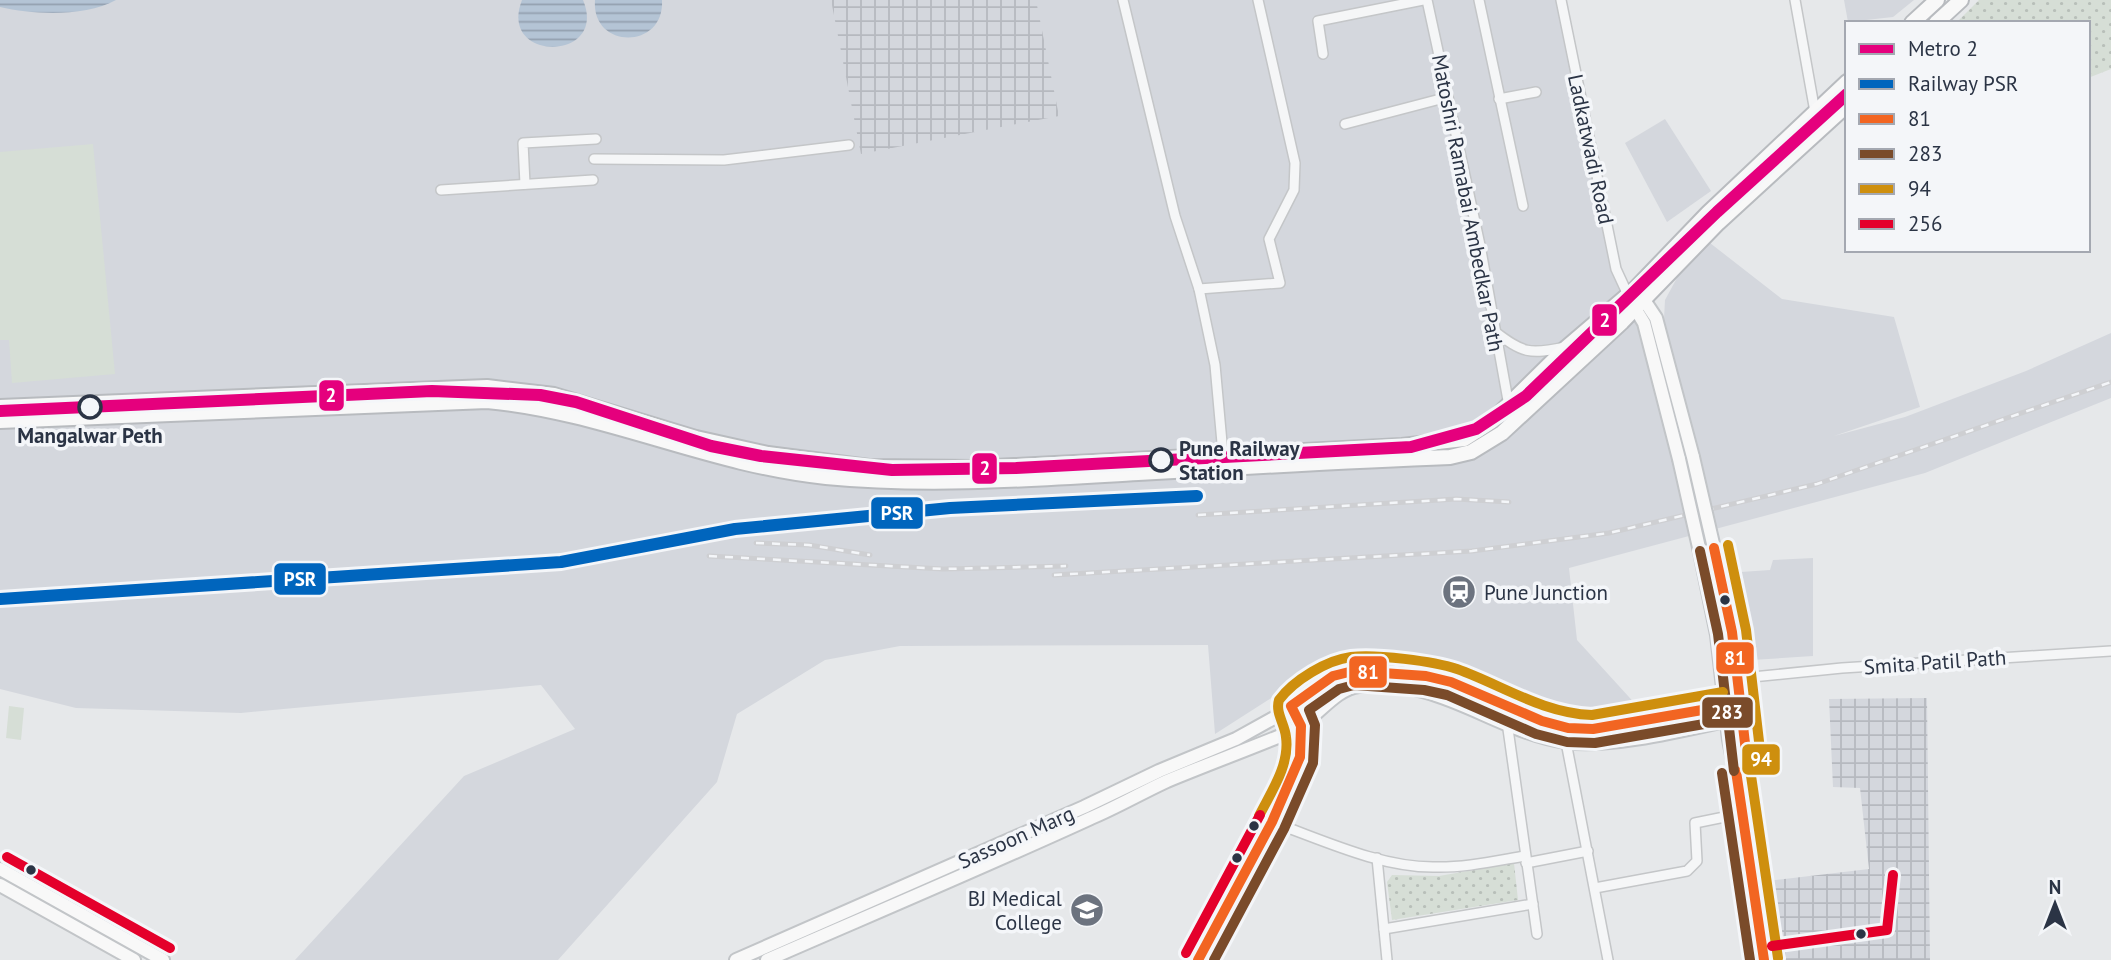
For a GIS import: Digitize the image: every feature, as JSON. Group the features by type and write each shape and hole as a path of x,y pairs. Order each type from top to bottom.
{"highway":[{"path":"1914,21 1937,0"},
{"path":"1938,21 1961,0"},
{"path":"0,421 452,387 523,391 586,403 723,445 807,461 869,467 975,468 1402,446 1464,439 1477,433 1509,405 1567,347 1636,298 1708,213 1845,84"},
{"path":"0,407 452,400 521,404 582,416 720,458 805,474 869,480 975,482 1450,457 1478,449 1502,433 1636,298 1845,107"}],"main road":[{"path":"1636,298 1656,318 1693,457 1732,632 1773,960"},
{"path":"1636,298 1679,459 1717,635 1727,720 1744,813 1764,960"},
{"name":"Sassoon Marg","path":"736,960 1236,739 1291,706 1333,676 1353,671 1426,676 1451,682 1542,721 1568,728 1593,729 1725,706"},
{"name":"Sassoon Marg","path":"767,960 1093,818 1167,781 1301,726 1344,690 1378,686 1447,696 1537,735 1566,742 1591,744 1743,717"},
{"path":"1725,706 1741,702"},
{"path":"1198,960 1272,822 1300,757 1301,726 1291,706"},
{"path":"0,869 163,960"},
{"path":"0,886 134,960"}],"street":[{"path":"1123,0 1175,216 1199,289 1214,365 1223,454"},
{"path":"1199,289 1280,283 1269,239 1294,190 1295,163 1258,0"},
{"path":"1323,54 1318,21 1425,0"},
{"name":"Matoshri Ramabai Ambedkar Path","path":"1425,0 1480,245 1509,405"},
{"path":"1479,0 1523,206"},
{"name":"Ladkatwadi Road","path":"1561,0 1616,269 1636,298"},
{"path":"1795,0 1815,113"},
{"path":"1499,99 1536,92"},
{"path":"1345,124 1448,97"},
{"path":"525,184 523,143 596,139"},
{"path":"594,159 724,160 849,145"},
{"path":"441,190 593,180"},
{"path":"1494,331 1527,352 1538,353 1567,347"},
{"name":"Smita Patil Path","path":"1722,680 1760,675 2111,651"},
{"path":"1507,722 1537,934"},
{"path":"1566,742 1608,960"},
{"path":"1595,888 1687,871 1697,860 1695,823 1744,813"},
{"path":"1272,822 1377,858 1433,867 1588,850"},
{"path":"1377,858 1387,960"},
{"path":"1384,929 1533,904"}],"shaded area":[{"path":"0,0 1562,0 1617,268 1677,428 1688,473 1701,470 1664,319 1665,300 1678,276 1710,243 1782,299 1894,317 1920,407 1834,436 1905,417 2026,371 2111,333 2111,398 1925,473 1569,568 1577,640 1639,708 1614,716 1536,712 1474,680 1433,667 1340,654 1215,734 1208,645 900,646 825,660 737,714 717,782 558,960 295,960 464,776 575,729 541,685 241,713 76,708 0,689"},
{"path":"831,0 1036,0 1059,116 861,154"},
{"path":"1844,0 1914,0 1893,17 1848,21"},
{"path":"1979,0 2111,0 2111,69 2090,77 2090,21 1958,21"},
{"path":"1665,119 1711,191 1667,222 1625,143"},
{"path":"93,144 115,374 12,383 9,340 0,340 0,152"},
{"path":"1813,558 1813,656 1752,660 1746,658 1735,623 1726,573 1770,570 1773,560"},
{"path":"1927,698 1930,960 1776,960 1767,881 1869,869 1860,788 1833,787 1829,699"},
{"path":"9,706 24,708 21,740 6,738"},
{"path":"1514,863 1518,900 1392,920 1387,882 1392,875 1439,876"}],"water":[{"path":"0,0 116,0 104,6 59,13 28,12 0,7"},
{"path":"522,0 583,0 587,20 581,35 569,44 553,47 537,44 525,35 519,21"},
{"path":"595,0 662,0 660,16 652,28 641,35 628,38 615,35 604,28 597,16"}],"railway":[{"path":"1054,575 1472,551 1609,533 1817,484 2111,382"},
{"path":"1198,515 1456,499 1509,502"},
{"path":"756,543 809,545 870,555"},
{"path":"709,556 943,569 1066,566"}],"metro line":[{"name":"2","path":"0,411 432,391 540,395 576,402 711,446 761,456 892,470 1016,468 1411,447 1476,429 1526,396 1717,212 1845,96"}],"rail line":[{"name":"PSR","path":"0,599 561,562 735,529 950,508 1197,496"}],"transit line":[{"name":"94","path":"1728,545 1746,630 1762,767"},
{"name":"81","path":"1714,548 1732,632 1748,769"},
{"name":"283","path":"1700,551 1718,634 1734,771"},
{"name":"94","path":"1259,816 1279,778 1285,758 1286,737 1278,709 1279,700 1302,678 1342,659 1362,656 1389,657 1447,666 1539,704 1592,715 1723,692"},
{"name":"81","path":"1198,960 1272,822 1300,757 1301,726 1291,706 1333,676 1353,671 1426,676 1451,682 1542,721 1568,728 1593,729 1725,706"},
{"name":"283","path":"1214,960 1284,829 1313,763 1315,725 1309,710 1339,689 1354,685 1424,690 1447,695 1536,734 1567,742 1595,743 1727,720"},
{"name":"94","path":"1750,769 1778,958"},
{"name":"81","path":"1736,771 1764,960"},
{"name":"283","path":"1722,773 1750,960"},
{"name":"256","path":"1186,953 1260,815"},
{"name":"256","path":"7,857 170,948"},
{"name":"256","path":"1772,946 1887,930 1893,875"}],"place":[{"name":"Mangalwar Peth","path":"90,407"},
{"name":"Pune Railway Station","path":"1161,460"},
{"name":"Pune Junction","path":"1459,592"},
{"name":"BJ Medical College","path":"1087,910"}]}
